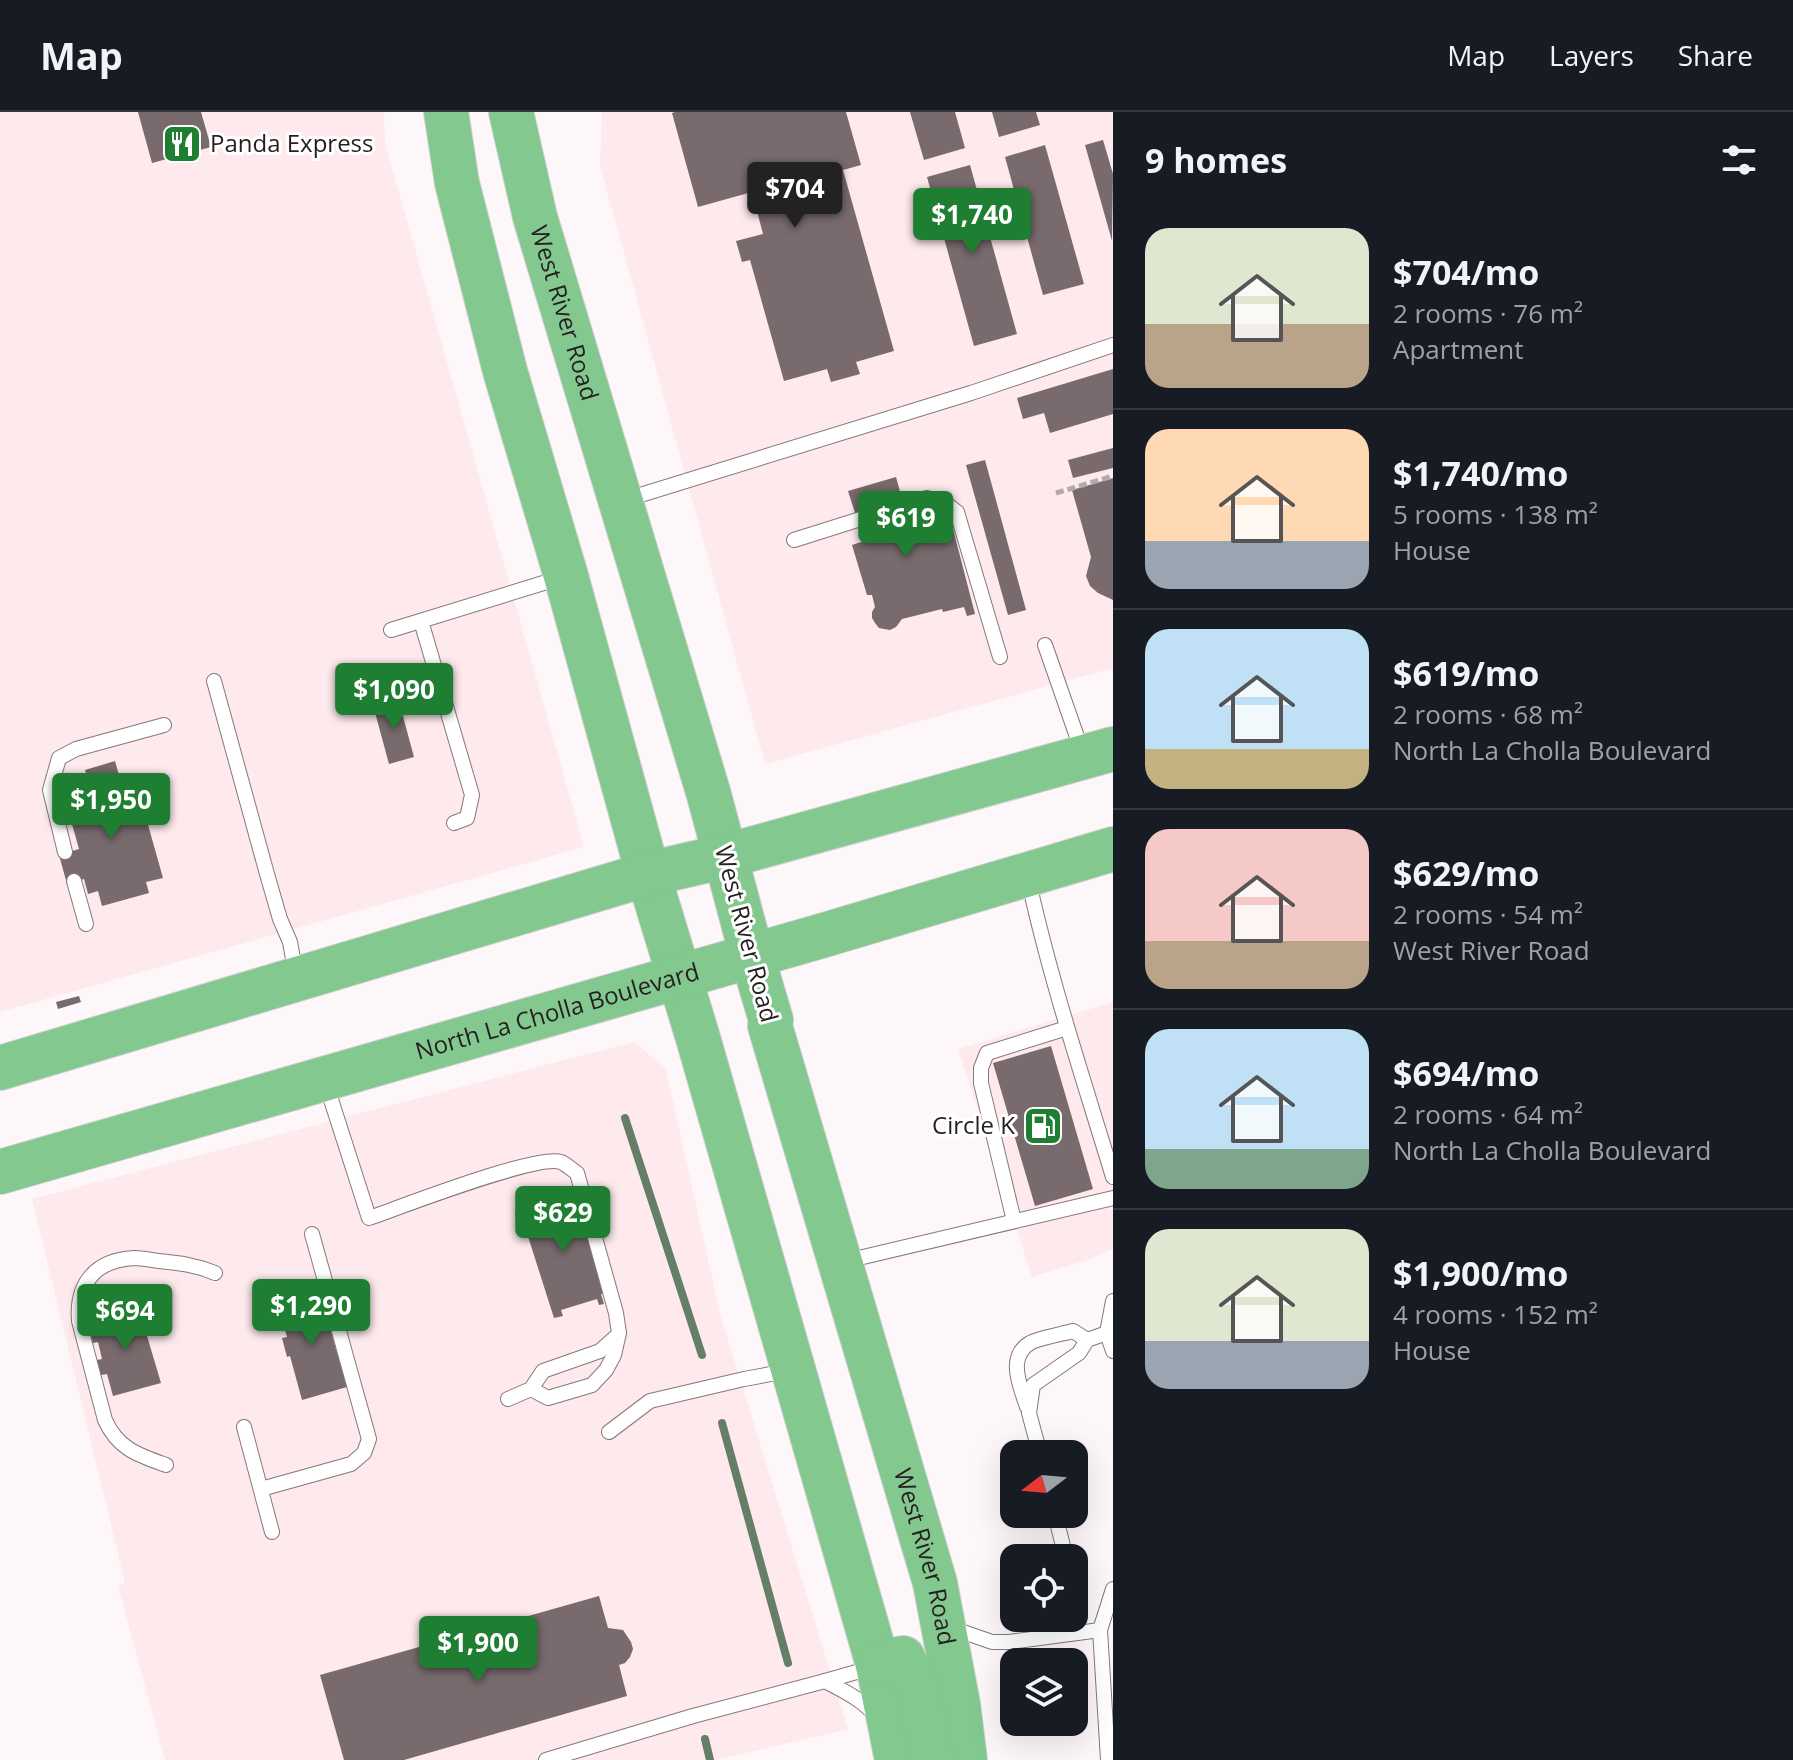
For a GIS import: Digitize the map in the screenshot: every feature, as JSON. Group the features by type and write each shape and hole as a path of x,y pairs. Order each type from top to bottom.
{"main road":[{"path":"446,112 457,183 505,371 878,1665 896,1747"},
{"name":"West River Road","path":"511,112 535,217 726,856 770,1016 770,1026 935,1583 958,1704 965,1760"},
{"path":"0,1068 648,874 726,856 1098,753"},
{"path":"1094,854 1113,830"},
{"name":"North La Cholla Boulevard","path":"3,1168 678,978 1094,854"},
{"path":"878,1665 903,1658 918,1690 932,1760"}],"lane":[{"path":"619,501 971,393 1113,345"},
{"path":"794,540 927,498 944,502 957,512 1000,657"},
{"path":"391,630 566,576"},
{"path":"421,621 472,795 467,818 454,823"},
{"path":"1045,645 1098,753"},
{"path":"214,681 271,889 290,942 297,979"},
{"path":"65,852 50,790 59,758 76,749 164,725"},
{"path":"1027,873 1067,1028 1113,1177"},
{"path":"74,881 86,924"},
{"path":"1014,1221 981,1083 981,1068 987,1053 1067,1028"},
{"path":"325,1079 369,1218 541,1161 561,1162 577,1173 619,1333 614,1355 606,1370 592,1385 548,1398 531,1389"},
{"path":"841,1262 1113,1198"},
{"path":"261,1489 351,1464 364,1453 369,1439 312,1234"},
{"path":"166,1465 122,1445 110,1431 79,1321 81,1290 88,1278 99,1269 134,1258 194,1264 215,1273"},
{"path":"1113,1301 1107,1333 1113,1351"},
{"path":"1036,1440 1016,1374 1019,1356 1029,1343 1073,1331 1087,1340"},
{"path":"508,1399 531,1389 543,1371 600,1351 619,1333"},
{"path":"1029,1413 1033,1385 1079,1353 1087,1340 1107,1333"},
{"path":"609,1432 650,1401 793,1370"},
{"path":"244,1427 272,1532"},
{"path":"1108,1760 1100,1630 1113,1589"},
{"path":"943,1625 992,1642 1078,1632"},
{"path":"1088,1631 1100,1630"},
{"path":"546,1760 878,1665"},
{"path":"825,1681 871,1709 896,1747"}],"path":[{"path":"1056,493 1113,476"}],"shaded area":[{"path":"0,112 384,112 385,143 584,847 0,1012"},
{"path":"602,112 1113,112 1113,668 765,764 600,166"},
{"path":"1113,1002 1113,1249 1032,1277 958,1049"},
{"path":"634,1042 666,1069 721,1317 848,1729 716,1760 165,1760 118,1586 125,1583 32,1199"}],"building":[{"path":"138,112 201,112 211,147 152,163"},
{"path":"846,112 861,165 843,170 894,351 856,362 860,374 831,382 827,369 784,381 750,260 742,262 736,241 763,234 752,192 698,207 672,113"},
{"path":"910,112 955,112 965,148 924,160"},
{"path":"992,112 1036,112 1040,125 999,137"},
{"path":"1103,140 1113,174 1112,241 1085,145"},
{"path":"1045,145 1084,284 1043,295 1005,157"},
{"path":"970,165 1017,334 974,346 927,177"},
{"path":"1113,369 1113,414 1050,433 1044,413 1023,419 1017,398"},
{"path":"1113,448 1113,468 1073,478 1068,460"},
{"path":"985,460 1026,610 1008,615 966,465"},
{"path":"896,477 910,527 944,518 952,525 975,614 967,616 964,607 943,612 942,609 902,619 890,630 879,628 872,618 875,607 872,595 867,595 852,545 864,541 848,491"},
{"path":"1113,478 1113,600 1090,586 1086,576 1091,557 1072,490"},
{"path":"398,698 414,757 389,764 373,705"},
{"path":"115,761 129,811 143,807 163,878 146,882 149,893 102,906 98,891 88,894 84,879 67,884 59,855 79,849 72,824 81,821 73,793 90,788 85,770"},
{"path":"79,996 81,1002 58,1009 56,1002"},
{"name":"Circle K","path":"1051,1046 1093,1189 1035,1206 993,1063"},
{"path":"570,1196 570,1199 576,1198 605,1293 601,1294 604,1304 599,1305 597,1299 561,1310 563,1316 554,1318 525,1227 520,1229 515,1213"},
{"path":"320,1294 347,1387 302,1400 282,1338 287,1337 278,1306"},
{"path":"139,1309 161,1383 113,1396 107,1374 101,1375 97,1360 102,1359 98,1342 93,1343 88,1323"},
{"path":"599,1596 608,1628 623,1630 633,1649 625,1663 619,1665 627,1696 404,1760 344,1760 320,1675"}],"waterway":[{"path":"625,1118 702,1355"},
{"path":"722,1423 788,1663"},
{"path":"705,1739 710,1760"}],"place":[{"name":"Panda Express","path":"182,144"},
{"name":"Circle K","path":"1043,1126"}]}
